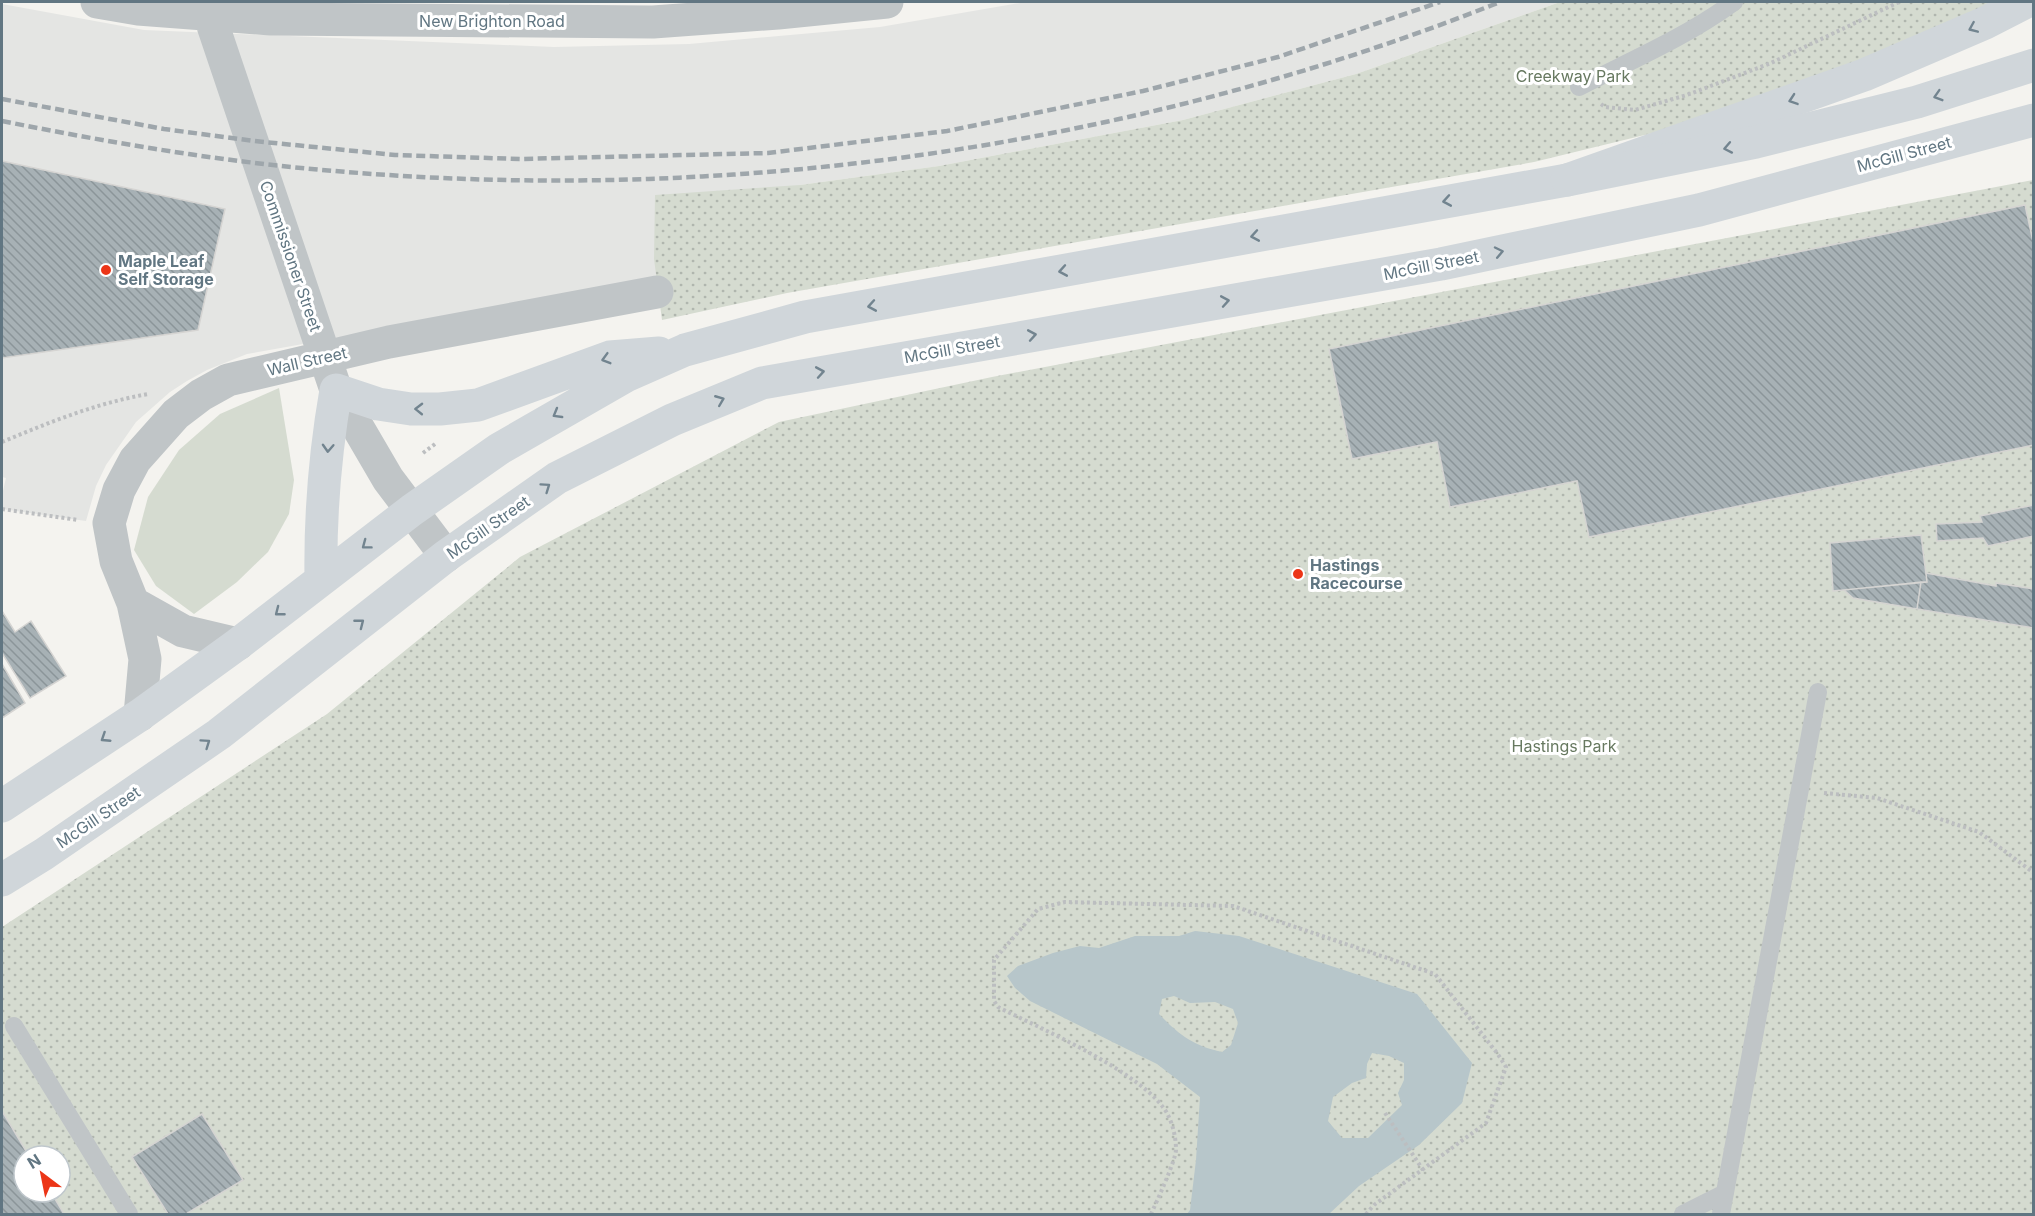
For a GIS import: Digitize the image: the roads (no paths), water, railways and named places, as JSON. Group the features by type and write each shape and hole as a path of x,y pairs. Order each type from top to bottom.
{"main road":[{"path":"1567,180 1864,75 1985,23 2026,2"},
{"path":"2,806 140,715 238,644 412,510 499,449 626,376 685,350 805,317 1567,180 1756,142 1917,102 2034,66"},
{"name":"McGill Street","path":"2,880 44,854 219,734 446,556 558,478 672,420 762,383 1441,264 1699,210 2034,120"},
{"path":"321,580 320,532 328,434 336,390 389,406 411,409 478,405 610,357 685,350"}],"street":[{"name":"New Brighton Road","path":"97,2 138,9 271,19 561,11 653,22 887,2"},
{"name":"Commissioner Street","path":"205,2 336,390 388,478 446,556"},
{"name":"Wall Street","path":"140,715 145,659 133,603 116,561 109,523 119,490 135,460 176,414 201,395 228,380 389,342 657,292"},
{"path":"133,603 183,631 238,644"}],"lane":[{"path":"1579,87 1663,47 1734,2"},
{"path":"1721,1215 1818,692"},
{"path":"14,1026 129,1215"},
{"path":"1683,1215 1725,1193"}],"railway":[{"path":"2,99 164,129 254,141 395,155 520,159 768,153 947,131 1143,91 1278,57 1440,2"},
{"path":"2,121 168,151 335,171 483,179 632,179 780,171 928,154 1074,129 1219,95 1361,53 1500,2"}],"place":[{"name":"Maple Leaf Self Storage","path":"106,270"},
{"name":"Hastings Racecourse","path":"1298,574"}],"park label":[{"name":"Creekway Park","path":"1573,76"},
{"name":"Hastings Park","path":"1564,746"}]}
